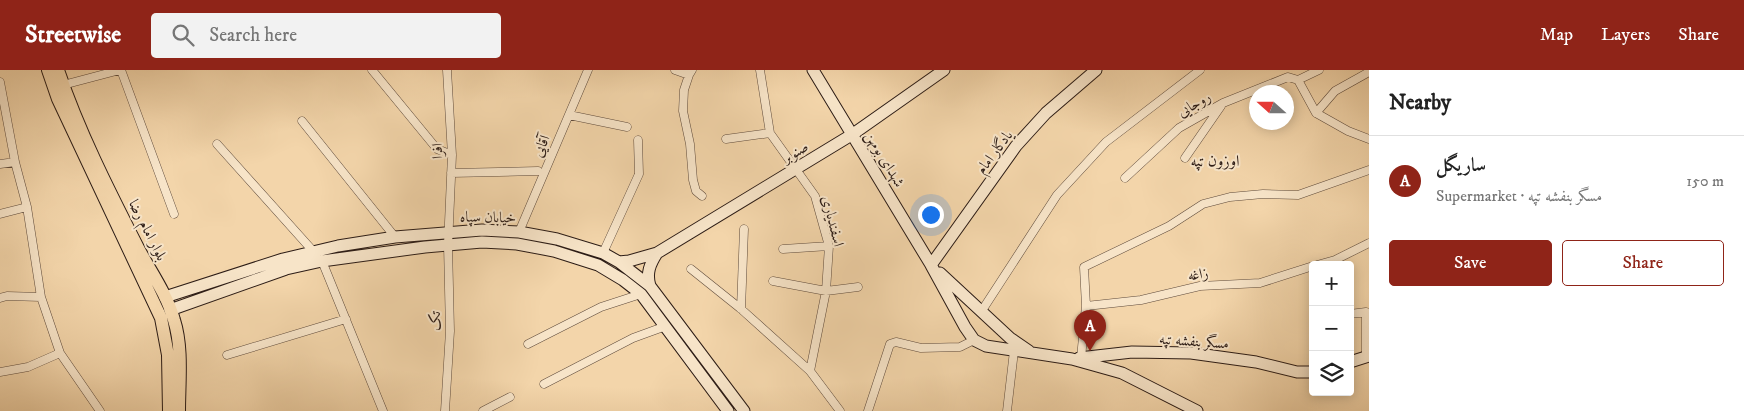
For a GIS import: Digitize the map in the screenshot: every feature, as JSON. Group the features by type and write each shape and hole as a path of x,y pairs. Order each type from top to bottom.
{"main road":[{"name":"بلوار امام رضا","path":"48,70 58,99 109,197 161,318 168,355 169,411"},
{"name":"بلوار امام رضا","path":"58,70 95,168"},
{"name":"بلوار امام رضا","path":"109,197 165,297 174,320 179,351 179,411"}],"street":[{"path":"63,86 121,70 174,214"},
{"path":"372,70 437,149 452,155"},
{"name":"افرا","path":"447,70 452,155 449,232"},
{"name":"آقایی","path":"519,232 588,70"},
{"path":"675,70 691,73 684,90 682,111 690,144 693,180 696,191 702,196"},
{"name":"اسفندیاری","path":"760,70 770,133 815,196 829,246 826,290 810,371"},
{"name":"شهدای بومهن","path":"813,70 932,265"},
{"name":"صنوبر","path":"619,262 657,253 853,134 944,70"},
{"name":"یادگار امام","path":"932,265 1016,146 1046,113 1096,70"},
{"path":"981,312 1057,196 1106,142 1200,70"},
{"name":"روجایی","path":"1125,178 1179,128 1223,103 1288,77 1298,80 1319,70"},
{"path":"1316,113 1335,91 1369,72"},
{"path":"1298,80 1316,113 1348,131 1369,139"},
{"path":"0,82 2,106 14,162 27,207 40,297 60,353 100,411"},
{"path":"1185,158 1223,103"},
{"path":"569,115 627,128"},
{"path":"302,121 395,237"},
{"path":"726,139 770,133"},
{"path":"603,253 639,174 638,140"},
{"path":"217,144 313,252"},
{"path":"0,164 14,162"},
{"path":"1077,358 1086,306 1084,267 1169,226 1203,204 1230,197 1263,194 1298,195 1369,170"},
{"path":"451,173 538,171"},
{"path":"0,214 27,207"},
{"path":"741,309 744,229"},
{"name":"خیابان سپاه","path":"165,297 283,259 338,246 395,237 482,230 519,232 557,239 603,253 619,262 650,286 743,411"},
{"name":"تک","path":"445,411 450,331 449,232"},
{"name":"خیابان سپاه","path":"170,310 286,269 322,261 425,247 482,242 518,244 554,251 598,265 623,280 641,294 728,411"},
{"path":"1331,261 1369,243"},
{"path":"783,249 829,246"},
{"path":"650,286 648,279 649,268 657,253"},
{"path":"322,261 383,411"},
{"path":"932,265 1010,338 1034,354"},
{"path":"932,265 965,327 974,340 986,346 1014,351 1077,358 1122,373 1197,411"},
{"name":"زاغه","path":"1086,306 1141,300 1200,286 1260,283 1309,267"},
{"path":"691,268 741,309 810,371 840,411"},
{"path":"774,281 826,290 858,287"},
{"path":"528,344 601,306 641,294"},
{"path":"0,298 7,296 40,297"},
{"path":"1354,314 1366,312 1367,356 1354,361"},
{"path":"227,355 346,319"},
{"path":"544,384 633,338 666,326"},
{"path":"868,411 890,344 896,342 921,348 960,347 974,340"},
{"path":"1007,411 1014,351"},
{"name":"مسگر بنفشه تپه","path":"1077,358 1132,352 1191,353 1256,362 1297,372 1309,372"},
{"path":"0,372 28,367 60,353"},
{"path":"483,411 510,397"}],"place":[{"name":"ساریگل","path":"1090,351"}],"district":[{"name":"اوزون تپه","path":"1215,160"}]}
